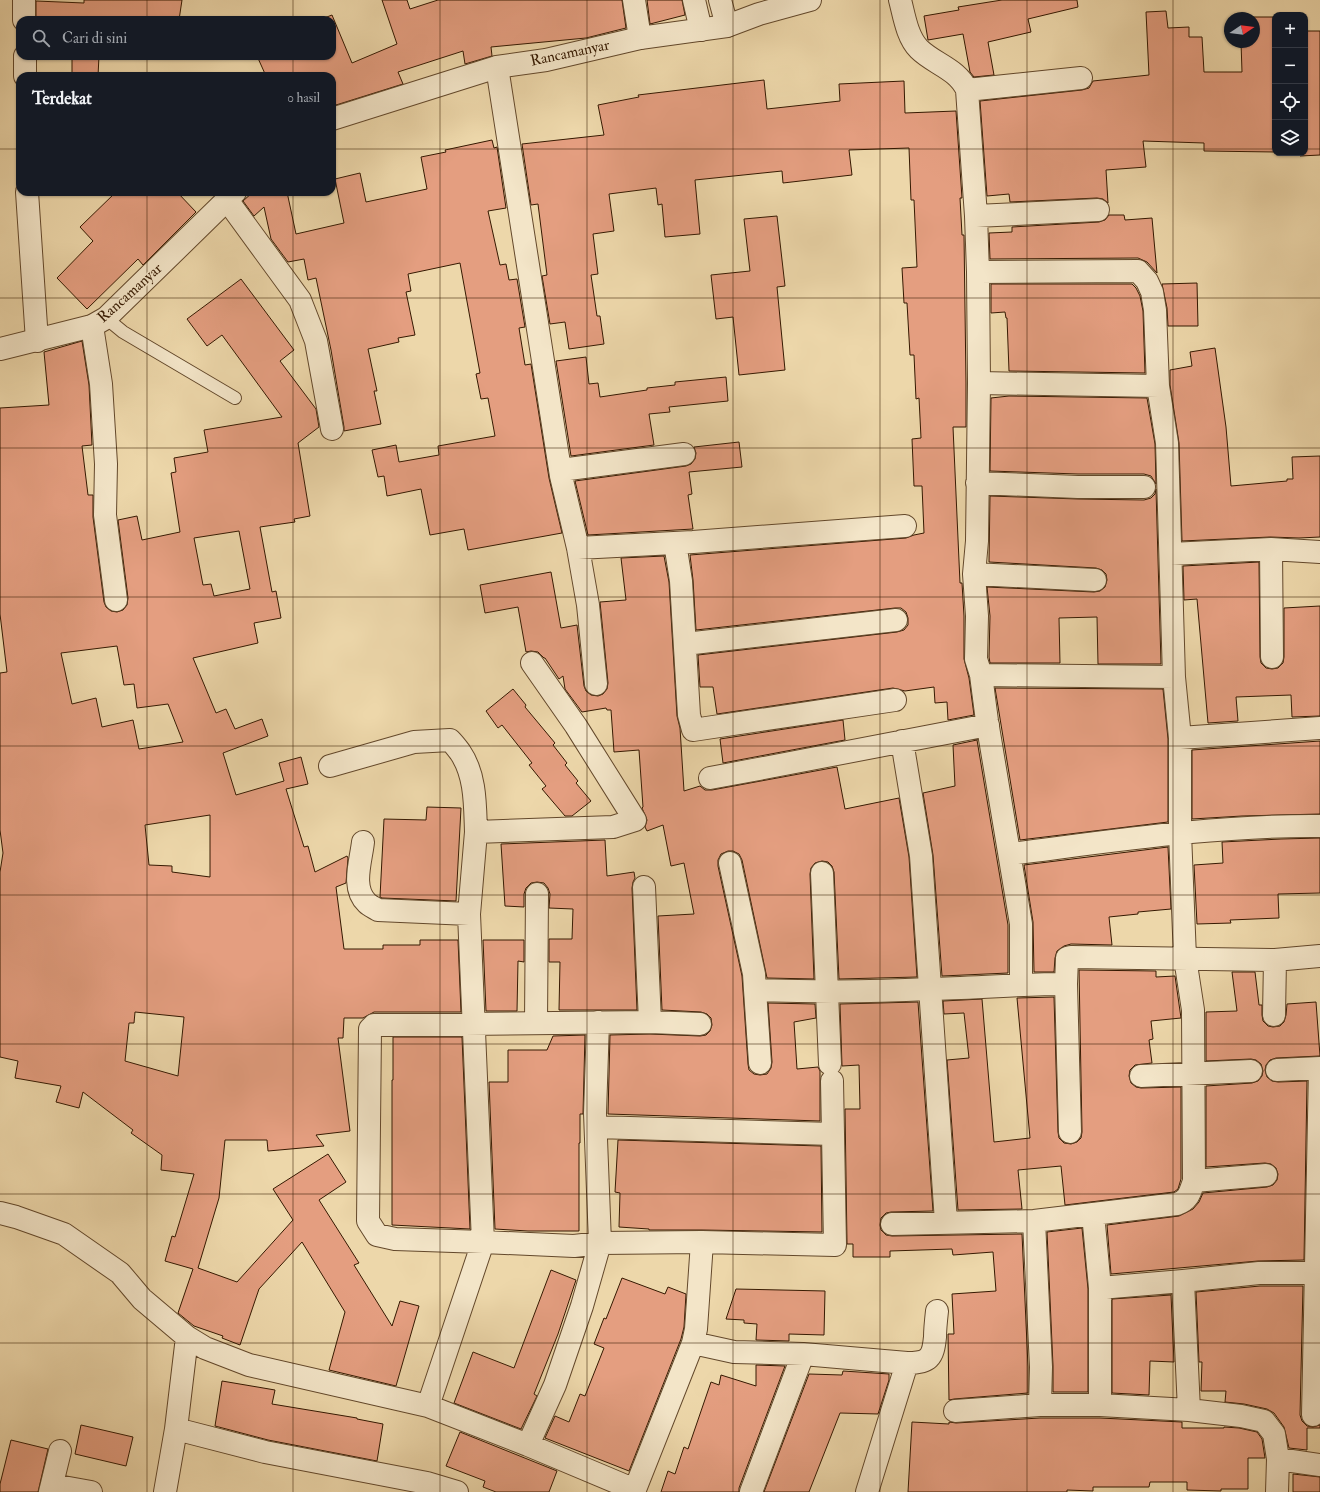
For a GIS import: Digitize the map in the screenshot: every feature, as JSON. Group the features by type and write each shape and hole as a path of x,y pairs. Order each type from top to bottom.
{"street":[{"path":"24,0 24,16"},
{"path":"634,0 640,38"},
{"path":"694,0 701,30"},
{"path":"720,0 726,26"},
{"name":"Rancamanyar","path":"336,118 497,67 546,60 640,38 726,26 783,4 810,0"},
{"path":"900,0 908,28 918,48 958,76 967,90 976,216 978,272 979,383 977,541 974,574 977,616 976,659 981,675 1021,924 1021,984"},
{"path":"25,60 25,72"},
{"path":"497,67 561,476 578,548 588,605 596,684"},
{"path":"967,90 1082,78"},
{"path":"27,196 37,341"},
{"path":"231,196 300,300 316,341 332,429"},
{"name":"Rancamanyar","path":"0,349 37,341 99,322 231,196"},
{"path":"976,216 1098,210"},
{"path":"892,1224 1034,1221 1177,1204 1185,1202 1190,1193 1194,1180 1192,1073 1193,1010 1185,958 1180,833 1180,738 1174,677 1171,554 1166,443 1158,386 1155,310 1152,292 1147,281 1138,271 978,272"},
{"path":"99,322 106,464 105,515 116,600"},
{"path":"979,383 1158,386"},
{"path":"561,470 684,454"},
{"path":"977,483 1078,487 1144,487"},
{"path":"578,548 675,543 905,526"},
{"path":"675,543 681,581 689,715 693,730 895,700"},
{"path":"1171,554 1271,549 1320,552"},
{"path":"1271,549 1272,657"},
{"path":"974,574 1095,580"},
{"path":"685,644 896,620"},
{"path":"476,832 613,827 635,820 576,726 532,663"},
{"path":"981,675 1174,677"},
{"path":"710,778 988,726"},
{"path":"1180,738 1320,728"},
{"path":"330,766 414,742 450,740 461,753 469,771 474,792 476,832 469,914 473,1023 479,1120 483,1242 428,1406"},
{"path":"902,741 921,856 946,1222"},
{"path":"1010,854 1180,833 1227,829 1320,826"},
{"path":"363,842 358,886 367,903 378,910 469,914"},
{"path":"730,863 754,974 760,1063"},
{"path":"700,1024 650,1022 536,1022 374,1025 370,1029 368,1221 376,1235 395,1239 574,1246 600,1243 702,1242 835,1244 831,1072 822,873"},
{"path":"644,887 650,1022"},
{"path":"536,1022 537,894"},
{"path":"1070,1132 1066,984 1067,958 1275,960 1320,956"},
{"path":"1274,1014 1275,960"},
{"path":"755,990 827,992 929,989 1021,984 1066,984"},
{"path":"528,1445 555,1385 582,1306 600,1243 595,1113 598,1022"},
{"path":"1277,1070 1320,1068 1318,1295 1313,1415"},
{"path":"1141,1076 1251,1071"},
{"path":"596,1128 833,1134"},
{"path":"1194,1180 1266,1175"},
{"path":"0,1213 64,1234 120,1273 142,1299 187,1337 205,1348 249,1364 428,1406 528,1445 635,1491 693,1343 696,1329 702,1242"},
{"path":"1093,1214 1100,1288 1100,1405"},
{"path":"1034,1221 1041,1367 1040,1404"},
{"path":"1100,1288 1259,1273 1317,1273"},
{"path":"1183,1281 1189,1410"},
{"path":"693,1343 734,1352 803,1354 918,1363 927,1359 934,1352 937,1311"},
{"path":"165,1492 176,1430 187,1337"},
{"path":"750,1492 803,1354"},
{"path":"867,1492 907,1362"},
{"path":"955,1411 1040,1404 1100,1405 1189,1410 1241,1416 1264,1422 1274,1434 1278,1459 1278,1492"},
{"path":"176,1430 265,1452 427,1483 457,1492"},
{"path":"60,1451 51,1488 91,1492"},
{"path":"1278,1459 1320,1465"}],"lane":[{"path":"99,322 123,332 235,398"}],"building":[{"path":"84,0 182,0 180,16 36,16 36,1 84,3"},
{"path":"382,0 407,0 410,9 438,0 622,0 626,28 586,38 491,47 492,56 465,64 463,51 398,72 403,84 336,105 336,72 264,72 259,60 336,60 336,25 352,63 397,44"},
{"path":"647,0 682,0 685,15 650,24"},
{"path":"1002,0 1077,0 1078,7 1028,19 1031,32 988,42 994,75 974,77 970,72 963,34 928,40 924,16 959,10 958,7"},
{"path":"1166,11 1168,28 1189,27 1189,37 1202,37 1204,72 1242,72 1241,48 1260,48 1260,17 1272,17 1272,152 1204,151 1204,143 1143,141 1146,167 1106,170 1108,203 1103,199 1097,198 1010,202 1009,194 987,196 980,101 1082,90 1089,88 1093,81 1149,75 1146,12"},
{"path":"1308,31 1320,31 1320,155 1308,156"},
{"path":"72,60 99,60 98,72 72,72"},
{"path":"764,80 767,109 840,101 839,84 904,81 905,113 956,111 962,198 960,198 962,235 964,235 966,427 953,427 960,583 962,583 964,616 964,659 969,678 974,715 948,720 947,702 935,703 934,687 905,691 893,688 717,714 713,687 700,687 698,655 897,632 904,630 908,625 906,612 901,608 895,608 696,630 690,555 906,538 924,533 922,486 914,486 912,439 921,438 919,398 916,399 914,355 910,355 907,303 904,303 902,268 917,267 914,200 911,200 909,148 849,150 852,175 783,183 782,171 695,180 700,234 665,237 662,204 658,205 656,188 609,194 614,231 593,234 598,274 591,275 597,316 600,316 604,344 569,349 565,322 550,324 542,276 547,275 538,204 531,205 522,144 604,135 598,105 639,97 638,95"},
{"path":"492,140 494,148 497,147 506,208 488,211 500,265 506,264 509,280 517,279 525,327 519,328 525,365 531,364 549,478 562,533 468,550 464,529 430,535 421,489 387,496 384,476 378,477 372,450 396,445 399,462 439,455 438,446 495,436 488,398 481,399 476,374 480,373 460,263 408,274 411,291 406,292 415,335 398,338 399,342 368,349 377,391 374,391 381,424 344,431 331,350 316,278 308,280 304,259 288,262 271,239 264,207 254,216 243,201 249,196 288,196 296,234 344,223 336,179 360,173 366,202 427,189 421,157 446,152 445,150"},
{"path":"112,196 181,196 196,212 143,265 138,259 87,309 57,278 93,241 80,227"},
{"path":"1109,215 1124,215 1125,220 1152,218 1157,273 1147,262 1138,258 990,259 989,233 1012,232 1012,227 1099,222 1105,220"},
{"path":"777,216 785,286 777,287 785,370 739,375 733,317 716,319 711,275 750,271 744,219"},
{"path":"241,279 294,350 280,361 316,409 319,427 298,443 310,516 294,519 295,522 260,527 272,592 276,591 281,618 254,623 258,643 193,658 216,713 226,709 235,729 262,719 268,736 223,753 236,795 284,781 279,763 301,757 308,784 286,789 304,847 308,846 315,872 347,856 348,858 346,883 336,887 344,949 383,949 383,945 420,945 420,940 458,940 461,1012 374,1012 363,1018 344,1018 343,1038 338,1038 350,1131 316,1135 324,1146 268,1151 267,1140 225,1140 219,1198 198,1268 237,1282 293,1220 273,1189 328,1154 346,1182 319,1200 359,1263 354,1265 392,1326 400,1301 419,1306 396,1386 329,1370 345,1312 302,1242 259,1289 240,1345 222,1338 223,1336 194,1326 178,1313 193,1269 165,1261 172,1236 175,1237 194,1174 161,1170 162,1155 131,1133 133,1130 83,1092 79,1108 56,1102 61,1086 15,1078 18,1061 0,1057 0,872 3,853 0,830 0,673 7,672 0,614 0,408 49,405 44,352 82,341 89,385 92,445 82,446 88,495 93,495 93,517 104,602 106,607 111,611 117,612 123,610 127,605 128,598 118,520 137,516 142,540 180,532 171,473 176,472 174,458 208,452 204,430 282,417 222,335 207,346 187,319","holes":["239,531 250,589 214,596 211,584 203,585 194,538","117,646 124,685 134,684 137,708 168,704 183,742 139,749 133,720 102,727 96,698 72,704 61,653","210,815 210,877 172,872 172,866 149,865 145,825","135,1012 184,1017 178,1076 125,1061 129,1023 134,1023"]},
{"path":"1197,283 1198,326 1168,326 1167,308 1162,284"},
{"path":"991,284 1132,284 1140,296 1143,311 1145,373 1009,371 1007,318 1005,312 991,313"},
{"path":"1215,348 1226,427 1231,486 1287,481 1287,479 1293,479 1292,457 1320,456 1320,537 1270,537 1182,541 1179,443 1170,385 1170,370 1192,366 1190,352"},
{"path":"586,357 589,384 598,383 600,397 647,390 647,388 675,385 675,382 726,377 728,401 669,407 670,412 649,414 654,445 571,456 556,361"},
{"path":"1009,396 1147,398 1155,444 1156,484 1151,476 1144,474 1078,474 990,471 991,398"},
{"path":"739,442 742,467 689,472 692,494 688,495 693,529 588,535 575,481 686,466 691,464 695,459 696,453 694,447"},
{"path":"1156,489 1161,664 1098,664 1097,617 1059,618 1060,663 990,663 990,616 987,587 1094,592 1100,591 1105,587 1107,580 1106,574 1102,570 1096,568 989,562 990,496 1144,500 1151,498 1155,494"},
{"path":"664,556 669,582 677,716 680,728 684,791 700,786 705,790 712,790 837,767 845,809 899,798 909,857 917,977 839,979 834,872 832,866 828,862 822,861 815,863 811,868 810,874 814,979 767,978 742,860 739,854 733,851 728,851 721,854 718,860 718,866 742,976 749,1070 754,1074 760,1075 767,1074 771,1068 772,1062 768,1003 815,1004 816,1018 794,1022 797,1069 818,1067 820,1071 820,1121 608,1114 610,1035 650,1034 700,1036 706,1035 710,1031 712,1025 711,1018 707,1014 701,1012 662,1010 658,916 694,914 684,863 671,866 663,825 647,831 645,827 647,820 642,808 639,750 614,752 611,710 607,710 606,708 582,712 565,689 563,676 559,679 545,658 538,652 526,652 518,607 485,613 480,585 551,572 561,628 577,625 584,686 586,691 591,695 598,696 603,694 607,689 608,683 600,602 626,600 621,558"},
{"path":"1259,562 1260,657 1261,663 1266,668 1278,668 1283,663 1284,608 1320,606 1320,716 1292,717 1291,695 1236,697 1238,721 1208,723 1197,599 1184,600 1183,566"},
{"path":"995,688 1163,689 1168,739 1168,822 1020,840"},
{"path":"513,689 526,705 525,707 555,743 553,745 567,763 565,765 578,781 576,783 591,801 572,816 565,816 542,789 546,786 529,765 532,763 502,725 498,728 486,711"},
{"path":"843,720 845,740 723,763 720,739"},
{"path":"977,740 1008,925 1008,973 942,976 933,855 923,793 955,786 953,745"},
{"path":"1320,741 1320,814 1192,819 1192,750"},
{"path":"427,807 461,808 456,901 380,897 384,819 426,820"},
{"path":"1320,838 1320,893 1278,894 1279,918 1230,920 1231,923 1197,924 1194,865 1223,863 1222,842"},
{"path":"605,840 607,876 634,872 635,878 632,888 637,1010 559,1010 560,962 549,962 549,939 572,939 573,909 549,908 550,894 548,888 544,883 537,882 531,883 526,888 524,894 524,907 505,906 501,844"},
{"path":"1168,847 1171,909 1138,912 1138,914 1109,917 1112,945 1071,944 1064,946 1057,951 1054,972 1034,972 1033,922 1024,865"},
{"path":"483,940 524,940 524,962 518,961 517,1011 486,1011"},
{"path":"1079,970 1156,971 1156,977 1175,976 1181,1018 1151,1021 1153,1039 1149,1040 1152,1063 1135,1065 1130,1070 1129,1076 1131,1083 1136,1087 1181,1087 1181,1179 1178,1189 1174,1192 1065,1205 1061,1166 1018,1170 1022,1209 958,1210 947,1060 969,1058 964,1013 944,1014 943,1001 982,999 994,1142 1030,1138 1017,998 1054,997 1058,1132 1059,1138 1064,1143 1071,1144 1077,1142 1081,1138 1082,1132"},
{"path":"1232,972 1255,972 1259,1005 1262,1005 1263,1021 1268,1026 1280,1026 1284,1022 1287,1004 1316,1002 1320,1056 1276,1058 1270,1060 1266,1065 1265,1070 1267,1077 1272,1081 1307,1081 1304,1260 1258,1261 1111,1274 1107,1225 1179,1216 1193,1209 1199,1202 1203,1193 1267,1187 1273,1185 1277,1180 1278,1174 1276,1168 1271,1164 1265,1163 1206,1167 1206,1086 1252,1083 1258,1081 1262,1076 1263,1071 1261,1064 1256,1060 1251,1059 1206,1061 1206,1012 1237,1011"},
{"path":"918,1002 933,1211 886,1213 881,1218 881,1230 886,1235 892,1236 1022,1234 1028,1393 949,1400 948,1334 954,1334 952,1294 996,1291 993,1252 953,1255 952,1249 890,1251 890,1257 853,1257 853,1244 847,1244 845,1109 860,1109 859,1065 842,1066 840,1004"},
{"path":"585,1035 583,1114 580,1114 579,1143 579,1231 528,1231 495,1229 489,1082 508,1082 508,1050 547,1050 553,1036"},
{"path":"393,1037 462,1037 470,1229 392,1225"},
{"path":"618,1140 821,1146 822,1232 649,1230 619,1227 620,1193 615,1192"},
{"path":"1082,1228 1088,1289 1088,1392 1053,1392 1047,1232"},
{"path":"551,1270 576,1280 558,1334 534,1394 537,1396 521,1429 454,1403 473,1352 514,1368"},
{"path":"622,1278 665,1294 668,1287 686,1294 684,1327 681,1339 629,1471 545,1438 555,1416 569,1422 580,1394 585,1396 604,1348 594,1344 604,1318 606,1319"},
{"path":"1260,1286 1303,1286 1300,1415 1302,1421 1307,1426 1313,1427 1320,1425 1320,1428 1307,1428 1307,1450 1289,1448 1284,1427 1274,1413 1267,1409 1225,1402 1226,1391 1201,1391 1202,1362 1199,1362 1196,1292"},
{"path":"736,1289 825,1291 824,1335 789,1334 789,1341 756,1340 757,1324 744,1323 744,1320 726,1319"},
{"path":"1171,1295 1174,1362 1150,1361 1149,1395 1112,1393 1112,1299"},
{"path":"756,1365 785,1366 739,1488 739,1492 661,1492 668,1471 675,1474 684,1447 688,1449 711,1382 719,1385 721,1375 756,1386"},
{"path":"843,1371 889,1374 889,1380 878,1414 840,1413 809,1492 764,1492 809,1374 842,1375"},
{"path":"222,1381 275,1390 272,1404 357,1418 383,1424 377,1461 268,1440 215,1426"},
{"path":"1040,1418 1100,1418 1182,1422 1182,1428 1239,1428 1257,1432 1262,1439 1265,1458 1248,1458 1248,1489 1221,1489 1221,1491 1187,1490 1187,1482 1150,1482 1149,1487 1093,1487 1093,1491 908,1492 912,1422 949,1424 949,1422 956,1423"},
{"path":"81,1425 133,1437 126,1466 75,1454"},
{"path":"460,1432 557,1471 549,1492 496,1492 483,1487 485,1481 446,1466"},
{"path":"11,1440 48,1449 38,1492 0,1492 0,1484"},
{"path":"1293,1474 1320,1477 1320,1492 1293,1492"}]}
